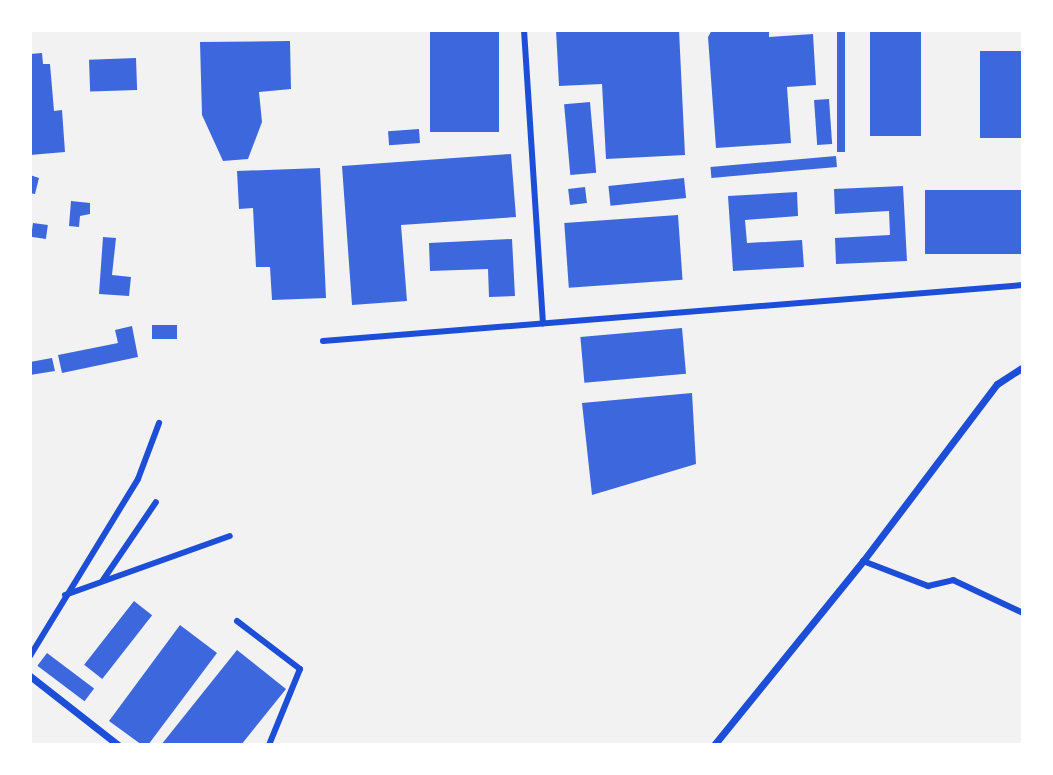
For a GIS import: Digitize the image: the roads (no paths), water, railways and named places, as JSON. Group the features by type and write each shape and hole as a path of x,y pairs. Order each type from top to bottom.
{"street":[{"path":"524,30 543,323"},
{"path":"323,341 1023,285"},
{"path":"714,745 863,561 996,384 1023,367"},
{"path":"30,656 138,479 159,423"},
{"path":"102,582 156,502"},
{"path":"65,595 230,536"},
{"path":"863,561 928,586 953,580 1023,613"},
{"path":"237,621 300,669 270,745"},
{"path":"30,676 118,745"}]}
